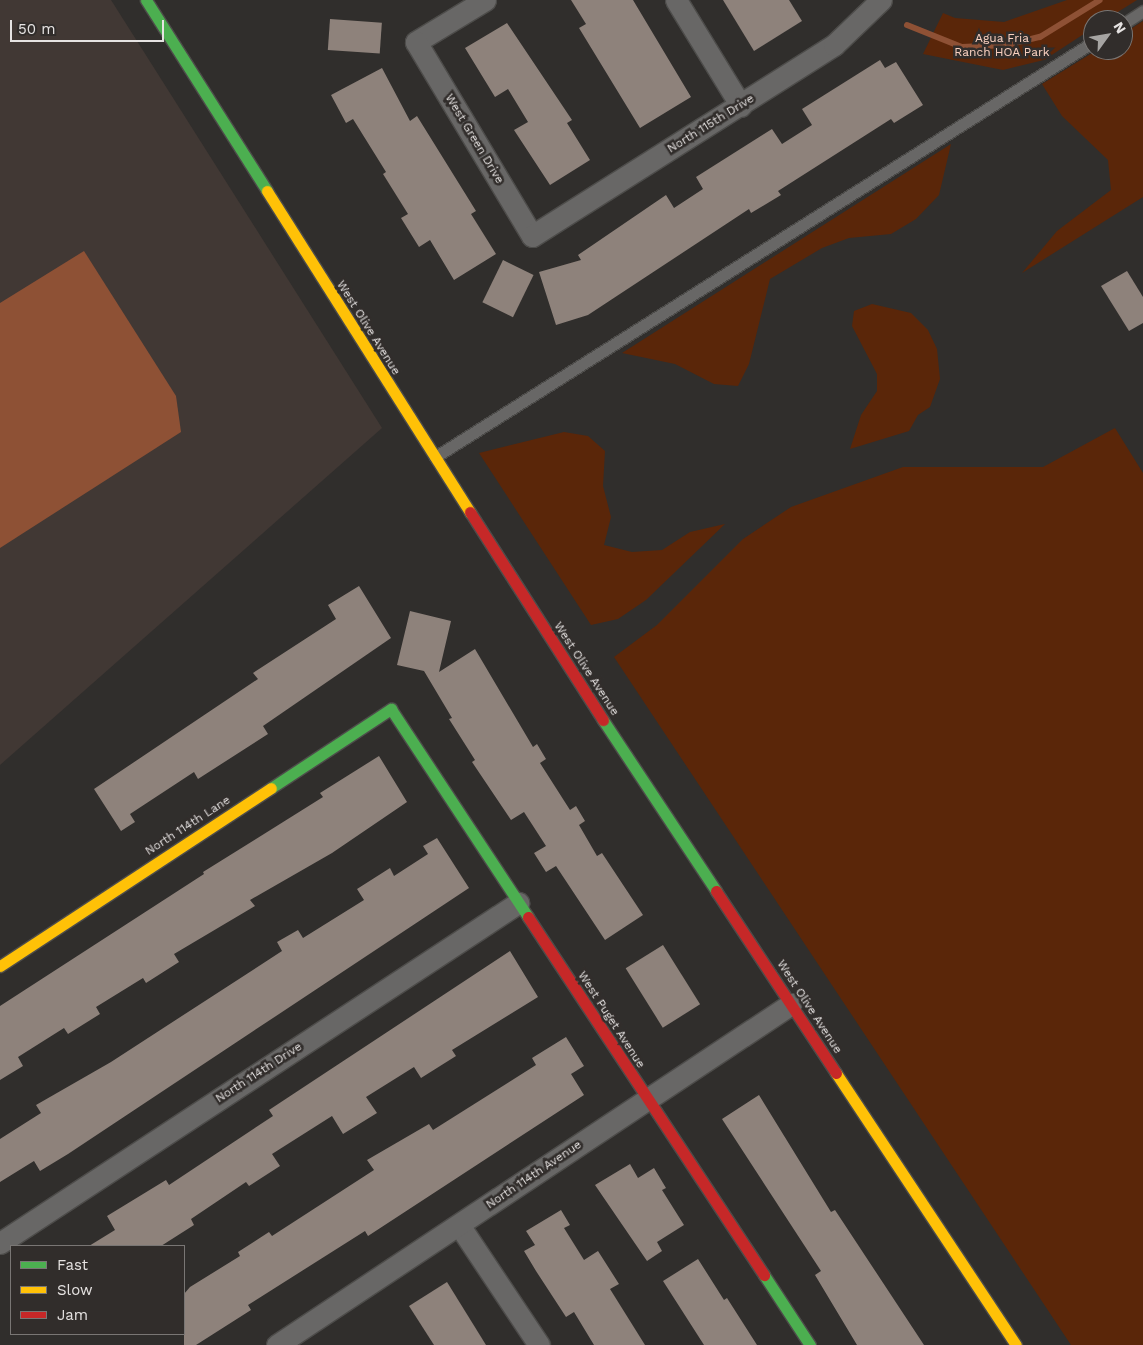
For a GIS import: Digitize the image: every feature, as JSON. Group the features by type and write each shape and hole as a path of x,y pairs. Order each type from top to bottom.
{"main road":[{"name":"West Olive Avenue","path":"146,0 434,458 1016,1345"},
{"name":"West Puget Avenue","path":"391,709 810,1345"},
{"name":"North 114th Lane","path":"0,966 391,709"}],"street":[{"name":"West Green Drive","path":"485,0 416,42 532,236"},
{"path":"676,0 741,106"},
{"name":"North 115th Drive","path":"532,236 741,106 834,45 881,0"},
{"name":"North 114th Drive","path":"0,1243 518,904"},
{"name":"North 114th Avenue","path":"277,1345 791,1004"},
{"path":"459,1225 539,1345"}],"lane":[{"path":"434,458 1083,48"}],"shaded area":[{"path":"0,0 111,0 382,428 0,765"},
{"path":"84,251 176,396 181,432 0,548 0,303"}],"green space":[{"name":"Agua Fria Ranch HOA Park","path":"1067,0 1137,0 1121,10 1083,10 1083,35 1044,60 1003,70 923,54 943,13 955,18 1004,22"},
{"path":"1143,21 1143,197 1022,273 1057,231 1111,190 1108,160 1062,116 1042,84 1083,59 1133,60 1133,28"},
{"path":"951,144 939,195 916,219 891,234 849,238 822,248 770,279 749,364 738,386 714,384 675,364 622,353"},
{"path":"872,304 911,313 928,330 937,349 940,379 930,407 918,415 909,431 850,449 861,415 877,391 877,374 852,326 854,311"},
{"path":"1115,428 1143,473 1143,1345 1071,1345 614,657 657,625 743,539 791,507 903,467 1043,467"},
{"path":"564,432 588,436 605,451 603,486 611,517 604,545 632,552 662,550 690,532 725,524 646,600 618,619 591,625 479,453"}],"building":[{"path":"571,0 633,0 691,97 640,128 579,28 586,24"},
{"path":"723,0 789,0 802,21 754,51"},
{"path":"330,19 382,23 380,54 328,50"},
{"path":"507,23 572,120 567,123 590,160 550,185 514,130 528,122 508,89 495,97 465,48"},
{"path":"880,60 885,68 896,62 923,105 894,123 891,119 778,191 781,195 751,213 749,209 588,315 556,325 539,272 581,260 578,255 666,195 674,208 703,189 696,177 772,129 782,144 812,125 802,109"},
{"path":"382,68 410,121 417,116 476,211 471,214 496,254 454,280 430,240 419,247 401,218 408,214 383,174 386,172 353,119 346,123 331,95"},
{"path":"503,260 534,275 513,317 482,302"},
{"path":"1127,271 1143,297 1143,323 1129,331 1101,286"},
{"path":"359,586 391,638 263,726 268,734 198,779 194,772 130,814 135,822 121,831 94,789 258,679 253,673 336,619 328,605"},
{"path":"410,611 451,621 439,672 475,649 533,747 537,744 546,759 540,763 570,810 576,806 585,821 579,825 597,856 602,853 643,915 605,940 556,866 546,872 534,853 546,846 524,812 511,820 472,762 475,760 449,719 452,718 424,671 397,665"},
{"path":"379,756 407,802 332,853 250,900 255,906 174,954 179,962 146,983 143,978 96,1007 100,1014 68,1034 64,1028 18,1057 23,1066 0,1080 0,1006 204,874 203,872 323,797 320,793"},
{"path":"437,838 469,888 68,1154 40,1171 34,1161 0,1182 0,1139 41,1113 36,1105 111,1062 282,951 277,942 298,930 303,938 364,900 357,889 390,868 394,876 428,854 423,846"},
{"path":"663,945 700,1004 663,1028 626,968"},
{"path":"510,951 538,997 452,1050 456,1056 421,1078 414,1067 366,1097 377,1113 343,1134 332,1116 272,1154 280,1166 249,1186 246,1182 191,1219 194,1225 163,1245 91,1245 115,1230 107,1216 166,1180 169,1185 273,1116 269,1110"},
{"path":"566,1037 584,1066 571,1074 584,1095 368,1236 365,1231 248,1305 251,1310 196,1345 184,1345 185,1293 190,1287 240,1256 238,1252 269,1232 272,1236 374,1170 367,1160 429,1124 433,1130 536,1065 532,1058"},
{"path":"759,1095 831,1212 835,1210 924,1345 857,1345 815,1275 821,1271 722,1119"},
{"path":"630,1164 638,1178 654,1168 666,1188 662,1190 684,1225 657,1242 662,1251 647,1261 595,1185"},
{"path":"561,1210 570,1225 564,1228 584,1260 598,1251 619,1284 610,1289 645,1345 594,1345 574,1312 566,1317 536,1271 524,1251 535,1245 526,1231"},
{"path":"698,1259 724,1300 727,1298 757,1345 704,1345 663,1281"},
{"path":"447,1282 486,1345 434,1345 409,1306"}],"waterway":[{"path":"907,25 962,47 1007,45 1040,37 1100,0"}],"traffic: fast":[{"path":"146,0 267,191"},
{"path":"271,788 391,709 528,917"},
{"path":"603,720 716,891"},
{"path":"764,1275 810,1345"}],"traffic: slow":[{"path":"267,191 470,512"},
{"path":"0,966 271,788"},
{"path":"836,1073 1016,1345"}],"traffic: jam":[{"path":"470,512 603,720"},
{"path":"716,891 836,1073"},
{"path":"528,917 764,1275"}]}
